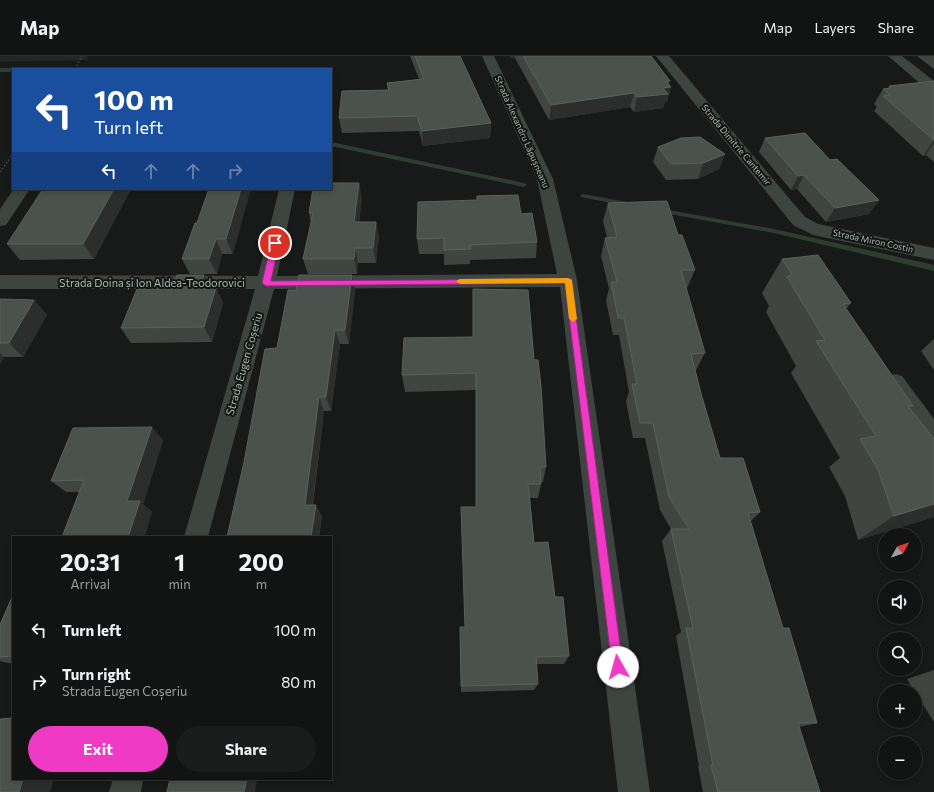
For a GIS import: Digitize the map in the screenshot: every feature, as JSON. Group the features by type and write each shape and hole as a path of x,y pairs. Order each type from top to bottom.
{"street":[{"name":"Strada Alexandru Lăpușneanu","path":"488,56 545,179 568,280 634,792"},
{"name":"Strada Dimitrie Cantemir","path":"662,56 799,222 813,229"},
{"path":"894,56 934,88"},
{"path":"0,221 21,190"},
{"name":"Strada Eugen Coșeriu","path":"196,536 266,283 287,190"},
{"name":"Strada Miron Costin","path":"813,229 934,254"},
{"name":"Strada Doina și Ion Aldea-Teodorovici","path":"0,282 266,283 568,280"},
{"path":"884,366 934,436"},
{"path":"125,792 128,780"}],"path":[{"path":"76,68 82,56"},
{"path":"0,172 12,155"}],"shaded area":[{"path":"0,56 88,56 87,60 0,62"}],"building":[{"path":"415,56 460,56 491,123 422,131 417,116 339,118 342,91 389,90 387,83 424,79"},
{"path":"523,56 651,56 670,81 666,81 671,87 663,88 668,94 637,97 634,93 551,105"},
{"path":"934,81 934,140 883,96 890,95 883,89 891,88 889,86"},
{"path":"805,133 830,160 837,159 879,200 835,208 804,175 798,176 765,138"},
{"path":"700,137 725,154 703,163 671,164 658,147 681,138"},
{"path":"332,183 359,183 354,222 376,222 373,248 355,248 354,259 303,259 313,213 309,213 313,190 332,190"},
{"path":"42,190 113,190 83,244 7,244"},
{"path":"209,190 241,190 226,239 216,239 209,259 182,259 195,223 197,223"},
{"path":"518,195 521,214 532,213 537,242 470,245 471,249 444,250 444,238 417,239 418,202 477,200 477,196"},
{"path":"667,201 678,235 682,235 695,270 681,270 705,353 691,354 702,397 720,458 743,458 760,512 748,513 783,628 789,628 817,723 798,723 820,792 718,792 711,765 713,765 686,628 693,628 671,529 689,529 669,497 653,423 640,423 632,384 637,384 624,318 618,318 611,282 617,282 605,238 617,237 608,203"},
{"path":"818,255 851,303 843,304 913,406 908,406 934,439 934,504 894,516 878,470 860,439 876,436 816,341 825,340 787,277 792,274 782,259"},
{"path":"177,275 204,275 200,288 216,288 204,327 121,328 137,289 172,289"},
{"path":"299,275 352,275 345,330 335,330 326,397 319,397 305,505 316,505 311,536 227,536 244,462 265,349 277,348 288,290 296,290"},
{"path":"473,289 528,290 534,360 538,360 541,386 546,467 540,467 541,484 528,484 534,543 548,542 555,597 563,597 569,656 536,657 538,684 461,686 460,627 465,627 461,507 476,507 476,373 402,375 404,338 473,337"},
{"path":"0,299 34,300 9,343 0,343"},
{"path":"152,427 127,501 140,501 128,536 62,536 84,480 51,481 73,428"},
{"path":"12,597 12,656 0,657 0,625"},
{"path":"12,718 12,780 23,780 19,792 0,792 0,719"},
{"path":"170,780 247,780 244,792 167,792"}],"waterway":[{"path":"0,70 12,70"},
{"path":"332,144 524,185"},
{"path":"583,196 627,204"},
{"path":"659,210 774,231 934,268"}],"slow traffic":[{"path":"460,281 568,280 573,319"}],"route":[{"path":"275,243 266,283 568,280 618,667"}]}
